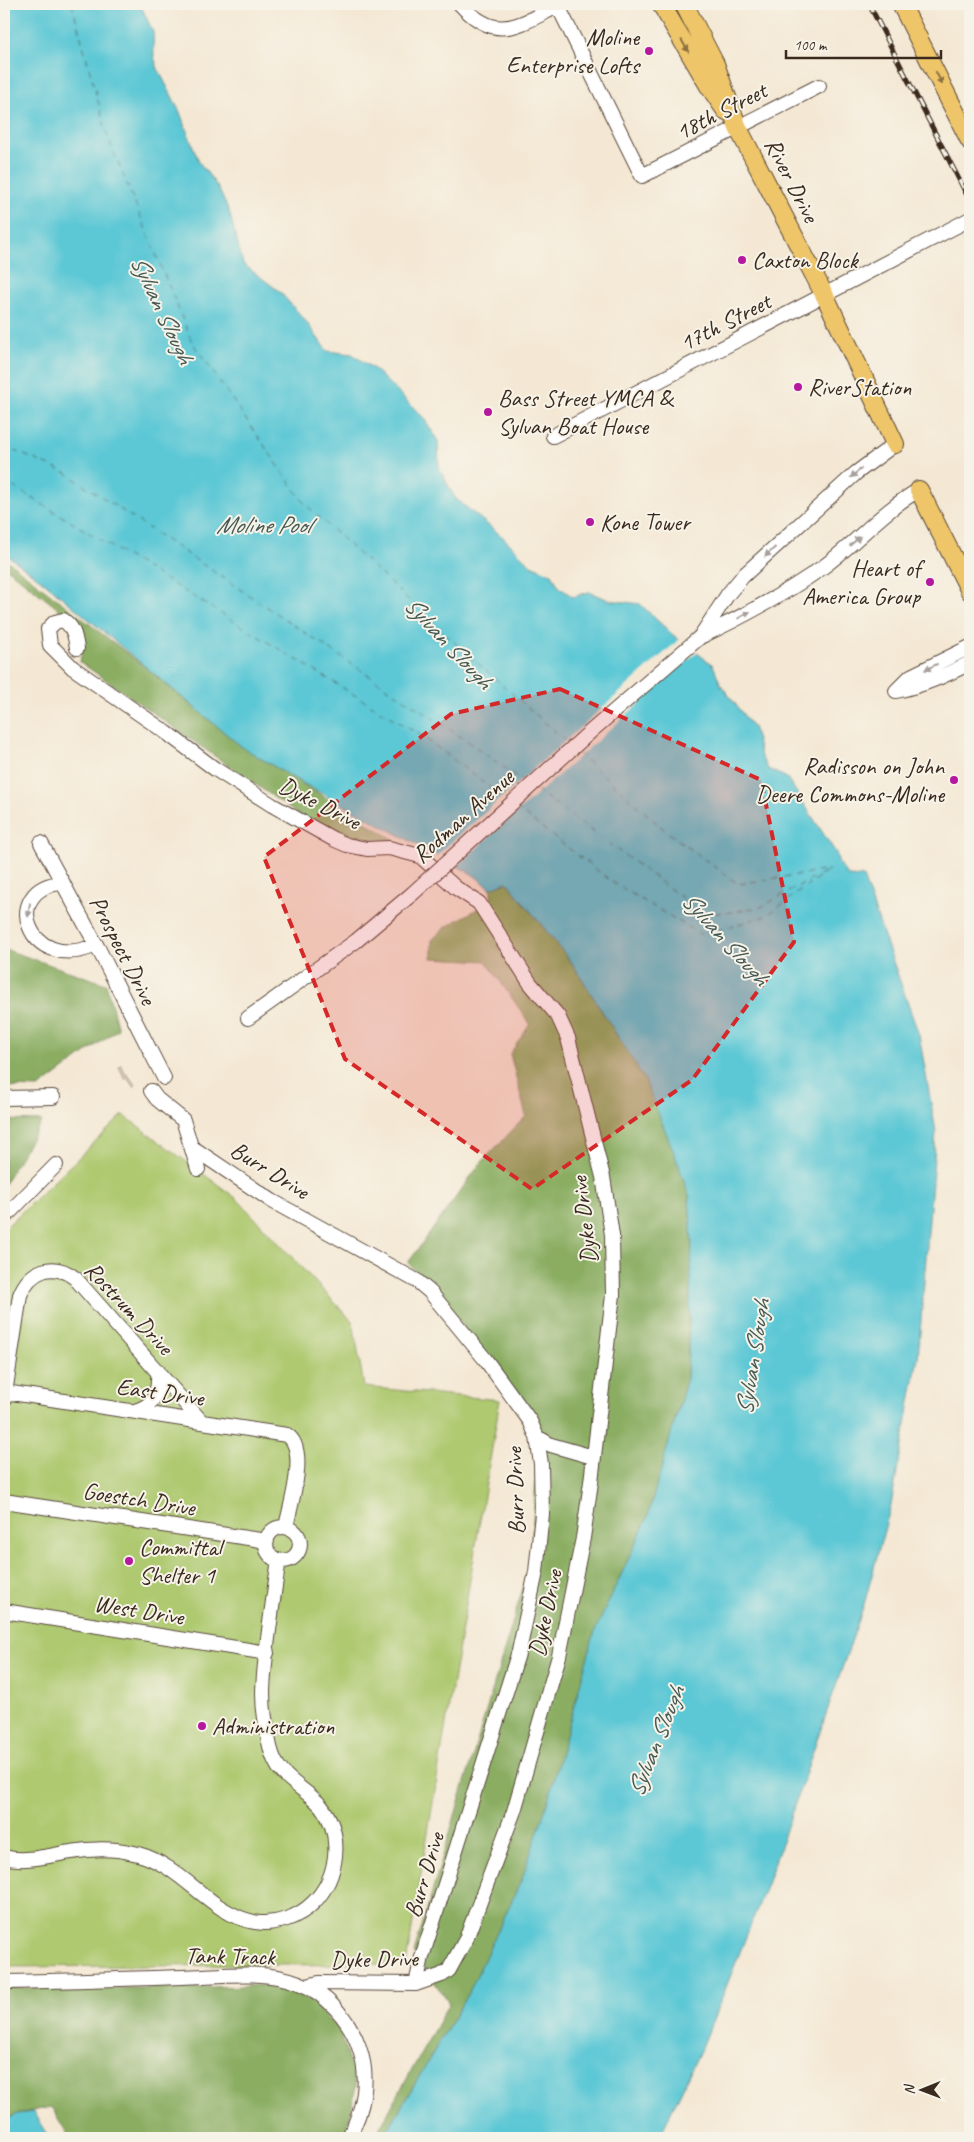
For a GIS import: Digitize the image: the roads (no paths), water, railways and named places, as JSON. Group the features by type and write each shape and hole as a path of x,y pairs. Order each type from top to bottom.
{"main road":[{"name":"River Drive","path":"661,4 709,86 738,128"},
{"name":"River Drive","path":"684,4 714,64 738,128 825,296 895,444"},
{"path":"901,4 970,141"},
{"path":"919,490 970,591"}],"street":[{"path":"460,4 476,19 492,27 506,28 559,4"},
{"name":"18th Street","path":"559,4 642,176 819,86"},
{"name":"17th Street","path":"552,436 970,220"},
{"path":"700,637 738,582 856,472 895,444"},
{"path":"700,637 739,618 816,570 847,548 902,499 919,490"},
{"name":"Dyke Drive","path":"77,648 74,631 63,620 55,622 48,629 50,645 73,668 237,784 333,840 357,848 389,848 420,856 456,888 479,903 530,983 558,1016 568,1038 589,1117 602,1177 612,1236 613,1295 583,1538 570,1611 559,1656 514,1812 458,1956 449,1970 442,1976 416,1984 319,1983 307,1986"},
{"name":"Rodman Avenue","path":"248,1018 356,941 412,894 582,738 700,637"},
{"path":"970,647 911,676 896,691 923,685 970,663"},
{"name":"Prospect Drive","path":"41,843 164,1078"},
{"path":"63,883 53,884 37,891 32,898 27,915 30,931 35,939 53,949 76,950 96,945"},
{"name":"Burr Drive","path":"151,1091 157,1099 183,1120 198,1169"},
{"path":"4,1098 53,1097"},
{"name":"Burr Drive","path":"193,1148 272,1201 417,1280 430,1292 485,1359 525,1414 537,1438 541,1464 542,1514 536,1572 527,1618 519,1651 422,1957 416,1984"},
{"path":"4,1218 56,1165"},
{"name":"Rostrum Drive","path":"4,1396 20,1295 24,1284 42,1271 60,1270 75,1278 200,1420"},
{"path":"134,1411 146,1408 155,1396 159,1388 158,1371"},
{"name":"East Drive","path":"4,1396 200,1420 287,1435 291,1438 298,1452 298,1461 286,1527"},
{"path":"537,1438 551,1445 594,1456"},
{"name":"Goestch Drive","path":"4,1501 267,1541"},
{"path":"286,1527 298,1536 300,1547 295,1556 279,1560 271,1555 267,1541 276,1529 286,1527"},
{"path":"4,1857 33,1858 94,1849 124,1850 152,1858 166,1866 236,1917 266,1923 300,1914 321,1895 327,1885 334,1861 334,1838 327,1818 320,1806 292,1784 272,1754 263,1695 266,1653 279,1560"},
{"name":"West Drive","path":"4,1612 266,1653"},
{"name":"Tank Track","path":"4,1982 260,1974 307,1986 320,1994 343,2018 356,2036 361,2052 365,2089 358,2118 348,2138"}],"water":[{"name":"Moline Pool","path":"4,4 140,4 153,32 154,57 158,69 179,110 199,162 217,186 229,211 243,264 279,291 304,319 327,351 352,354 374,369 424,418 438,441 439,468 455,498 504,538 531,565 552,574 559,587 573,597 589,592 609,600 640,604 673,635 713,665 721,685 754,729 761,757 768,769 787,778 836,853 839,864 848,876 863,877 919,1035 936,1132 918,1358 891,1505 863,1608 767,1884 705,2040 659,2138 383,2138 470,1990 522,1879 546,1807 595,1631 647,1519 687,1378 692,1245 689,1195 645,1080 572,963 507,882 491,888 472,874 295,779 242,747 40,579 4,553"},
{"path":"33,2112 49,2138 4,2138 4,2121 18,2114"}],"tunnel":[{"path":"120,1074 124,1072"}],"railway":[{"path":"869,4 970,201"}],"place":[{"name":"Moline Enterprise Lofts","path":"649,51"},
{"name":"Caxton Block","path":"742,260"},
{"name":"RiverStation","path":"798,387"},
{"name":"Bass Street YMCA & Sylvan Boat House","path":"488,412"},
{"name":"Kone Tower","path":"590,522"},
{"name":"Heart of America Group","path":"930,582"},
{"name":"Radisson on John Deere Commons-Moline","path":"954,780"},
{"name":"Committal Shelter 1","path":"129,1561"},
{"name":"Administration","path":"202,1726"}],"water label":[{"name":"Sylvan Slough","path":"163,309"},
{"name":"Sylvan Slough","path":"449,642"},
{"name":"Sylvan Slough","path":"726,938"},
{"name":"Sylvan Slough","path":"752,1357"},
{"name":"Sylvan Slough","path":"655,1741"}]}
